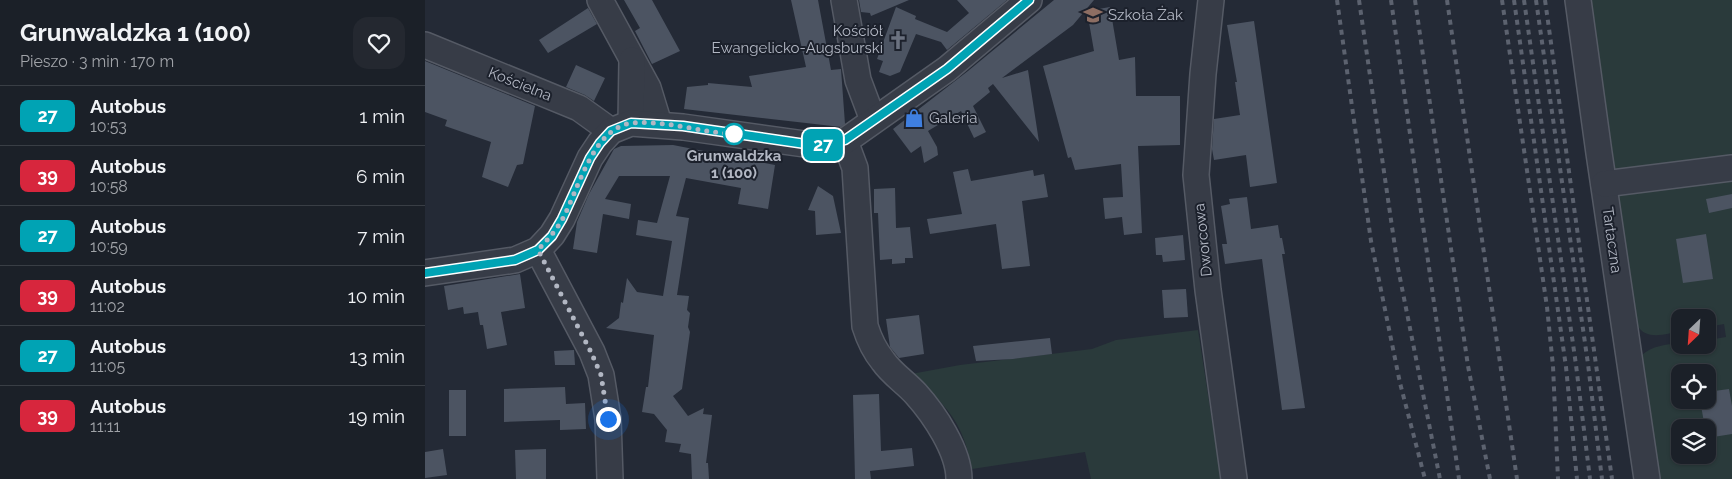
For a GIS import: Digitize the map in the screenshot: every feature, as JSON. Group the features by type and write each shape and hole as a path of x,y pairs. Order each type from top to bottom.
{"street":[{"path":"600,0 648,88 659,124"},
{"path":"844,0 858,80 873,120"},
{"path":"425,273 515,260 538,250 552,236 562,219 590,158 600,143 621,127 659,124 819,146 845,140 947,69 1029,0"},
{"name":"Dworcowa","path":"1211,0 1203,74 1196,175 1208,290 1234,479"},
{"name":"Tartaczna","path":"1578,0 1647,479"},
{"name":"Kościelna","path":"425,45 621,127"},
{"path":"621,127 632,58"},
{"path":"845,140 855,168 865,326 871,343 882,360 895,376 916,394 943,431 959,468 959,479"},
{"path":"1603,184 1732,168"},
{"path":"538,250 601,375 608,419 610,479"}],"shaded area":[{"path":"1591,0 1732,0 1732,479 1658,479 1641,356 1655,348 1671,344 1671,354 1716,354 1716,339 1726,337 1724,324 1716,326 1716,309 1671,309 1671,333 1651,335 1641,330 1637,325"},
{"path":"1198,330 1221,479 1091,479 1085,452 972,469 963,438 951,415 911,374 960,365 1092,349 1116,340"}],"building":[{"path":"624,0 652,0 680,51 652,64 635,31 640,28"},
{"path":"791,0 818,0 831,70 841,69 845,124 841,127 684,109 687,87 708,85 708,83 752,87 749,76 806,67"},
{"path":"859,0 909,0 871,16 870,13 861,12"},
{"path":"957,0 1007,0 947,50 941,42 916,34 900,72 890,76 879,72 883,61 877,59 896,7 916,16 915,19 947,32 969,13"},
{"path":"1054,0 1094,0 1073,25 1002,78 1028,70 1039,142 993,84 988,88 990,92 973,106 986,132 974,138 961,111 928,131 937,147 938,155 924,163 921,146 911,153 893,129 968,71"},
{"path":"1110,7 1119,60 1135,57 1136,96 1180,96 1180,145 1138,146 1142,233 1124,235 1122,217 1105,219 1103,198 1123,197 1121,164 1075,170 1071,157 1068,158 1043,66 1094,51 1087,11"},
{"path":"588,8 597,24 548,53 539,40"},
{"path":"1254,21 1277,183 1250,187 1246,155 1214,160 1212,149 1214,119 1240,115 1235,82 1237,82 1227,25"},
{"path":"425,61 535,106 523,164 517,165 508,187 482,177 491,142 445,126 447,120 425,112"},
{"path":"576,65 605,78 594,101 566,87"},
{"path":"673,145 775,165 768,209 738,204 741,188 686,178 676,216 689,218 677,295 689,296 687,310 690,313 688,327 690,332 682,389 673,396 688,416 704,408 703,414 712,415 706,463 708,463 709,479 692,479 691,454 679,452 681,444 665,442 667,430 654,414 642,412 646,387 648,387 654,335 606,328 619,318 627,278 637,292 663,296 672,241 636,235 638,220 657,223 670,176 619,176 605,199 631,204 629,219 603,214 597,253 573,249 577,222 589,194 614,149 621,146"},
{"path":"968,169 971,181 1033,170 1034,176 1044,174 1048,197 1022,201 1030,266 1002,269 996,224 930,234 927,219 962,214 953,172"},
{"path":"818,186 833,196 841,233 816,235 815,211 808,210"},
{"path":"895,188 896,228 910,227 913,258 905,258 905,263 892,264 892,259 880,260 878,213 874,213 874,189"},
{"path":"1732,194 1732,208 1709,213 1706,199"},
{"path":"1247,197 1251,229 1278,225 1280,238 1282,238 1285,254 1282,254 1305,408 1282,410 1262,259 1225,264 1222,244 1227,244 1221,206 1230,204 1229,199"},
{"path":"1706,234 1713,279 1683,283 1676,239"},
{"path":"1183,235 1185,260 1163,262 1162,255 1156,255 1155,238"},
{"path":"520,274 525,308 501,312 507,345 487,349 483,325 480,325 478,312 464,314 463,307 448,310 444,286"},
{"path":"1186,289 1188,317 1164,318 1162,290"},
{"path":"919,315 924,354 899,358 890,347 886,319"},
{"path":"1050,338 1052,354 976,361 973,346"},
{"path":"574,350 575,365 555,365 554,351"},
{"path":"565,387 566,404 585,403 586,429 560,430 560,420 504,422 504,389"},
{"path":"1729,389 1732,406 1732,434 1716,437 1716,419 1703,419 1702,409 1716,409 1716,391"},
{"path":"449,390 466,390 466,436 449,436"},
{"path":"879,394 881,451 912,448 914,466 870,471 871,479 855,479 853,395"},
{"path":"443,449 447,475 425,478 425,452"},
{"path":"546,449 546,479 516,479 515,450"}],"railway":[{"path":"1337,0 1371,241 1400,383 1425,479"},
{"path":"1359,0 1398,268 1440,479"},
{"path":"1391,0 1459,479"},
{"path":"1415,0 1468,366 1490,479"},
{"path":"1447,0 1517,479"},
{"path":"1502,0 1547,307 1553,366 1558,479"},
{"path":"1514,0 1566,367 1577,479"},
{"path":"1524,0 1576,365 1590,479"},
{"path":"1536,0 1588,364 1602,479"},
{"path":"1545,0 1612,479"}],"bus line":[{"name":"27","path":"425,273 515,260 538,250 552,236 562,219 590,158 611,131 631,123 659,124 819,146 845,140 947,69 1029,0"}],"place":[{"name":"Szkoła Żak","path":"1093,15"},
{"name":"Kościół Ewangelicko-Augsburski","path":"898,40"},
{"name":"Galeria","path":"914,118"},
{"name":"Grunwaldzka 1 (100)","path":"734,134"}],"route":[{"path":"608,419 601,375 538,250 552,236 562,219 590,158 611,131 631,123 683,126 734,134"}]}
